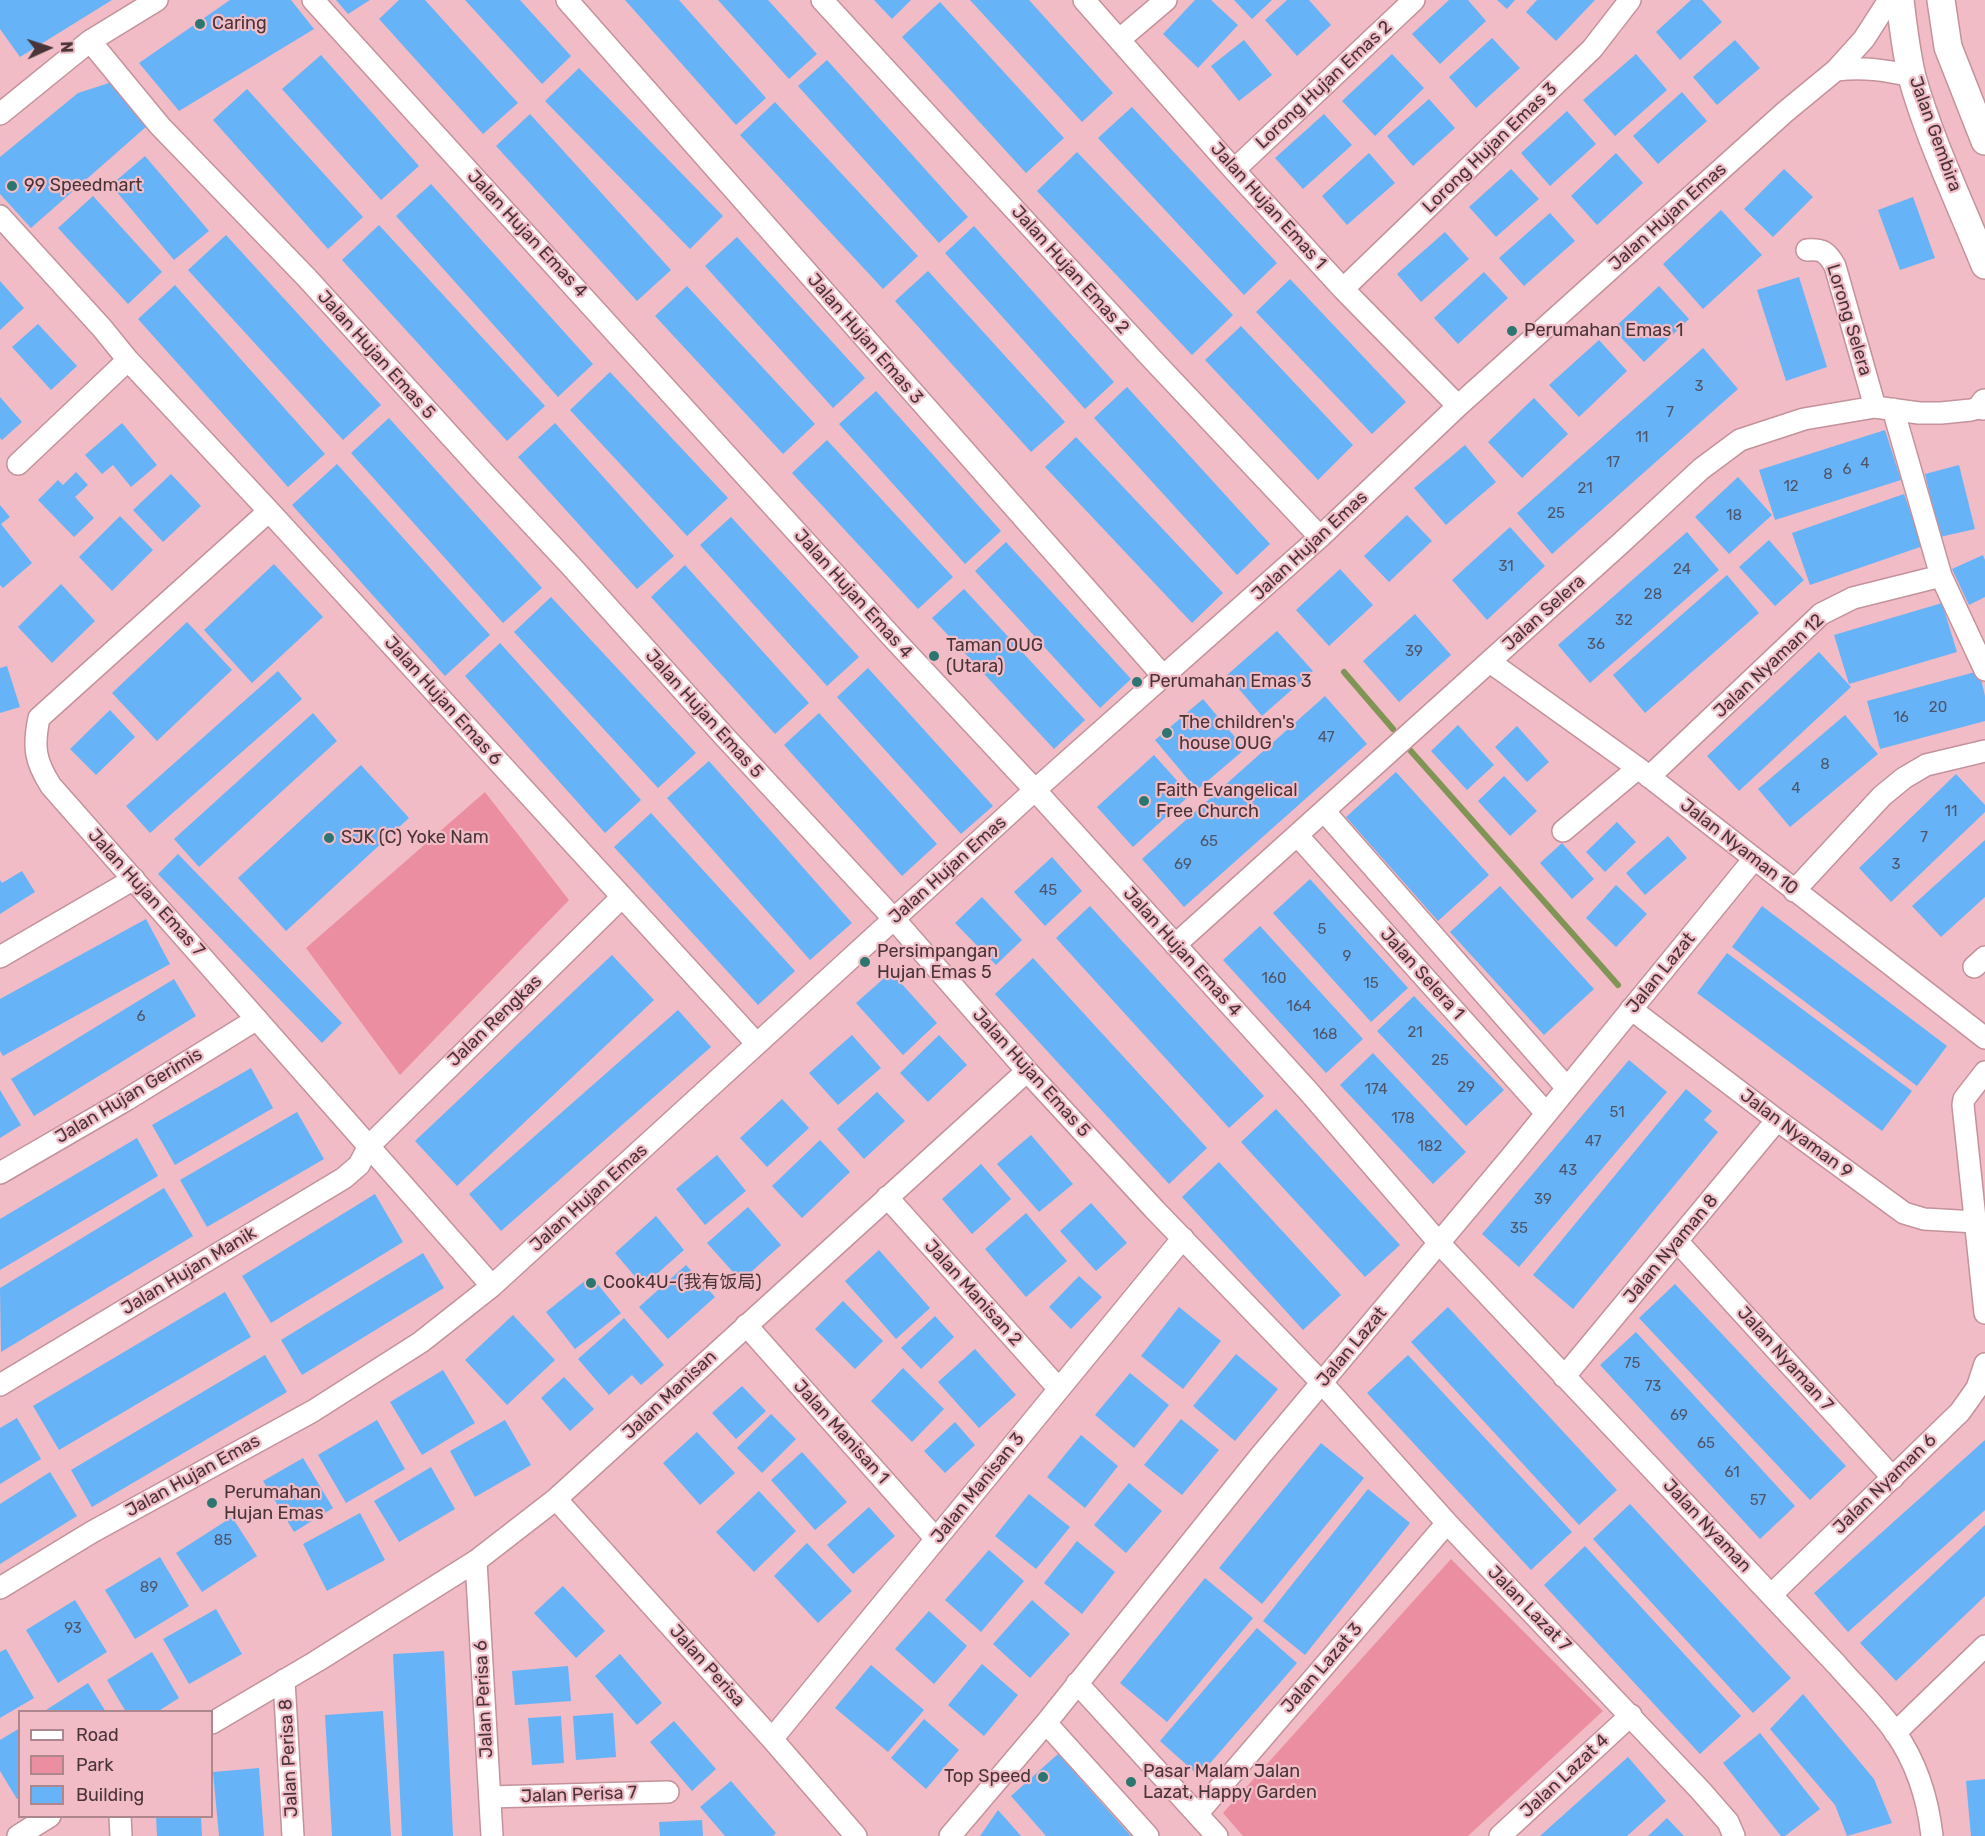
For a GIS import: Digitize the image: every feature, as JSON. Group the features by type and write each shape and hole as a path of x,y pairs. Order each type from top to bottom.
{"main road":[{"name":"Jalan Gembira","path":"1900,0 1912,76 1985,265"},
{"path":"1941,0 1948,47 1985,141"}],"street":[{"path":"1,112 90,41 156,0"},
{"name":"Jalan Hujan Emas 4","path":"314,0 1309,1092 1439,1243"},
{"name":"Jalan Hujan Emas 3","path":"567,0 1164,677"},
{"name":"Jalan Hujan Emas 2","path":"822,0 1152,360 1320,537"},
{"name":"Jalan Hujan Emas 1","path":"1084,0 1343,289 1458,406"},
{"path":"1120,39 1166,0"},
{"name":"Lorong Hujan Emas 2","path":"1234,170 1414,0"},
{"name":"Lorong Hujan Emas 3","path":"1343,289 1592,49 1629,0"},
{"name":"Jalan Hujan Emas","path":"0,1587 92,1532 313,1411 421,1342 492,1286 1035,790 1320,537 1458,406 1776,120 1836,70 1864,39 1889,0"},
{"name":"Jalan Hujan Emas 5","path":"90,41 160,126 307,278 571,566 894,919 1026,1071 1155,1210 1322,1383"},
{"path":"1836,70 1862,67 1912,76"},
{"name":"Jalan Hujan Emas 6","path":"0,216 102,328 128,360 757,1044"},
{"name":"Lorong Selera","path":"1807,250 1820,249 1828,253 1835,266 1884,408"},
{"path":"18,464 128,360"},
{"name":"Jalan Selera","path":"1175,945 1701,469 1740,440 1804,419 1884,408 1919,413 1982,407"},
{"path":"1884,408 1941,576 1985,670"},
{"name":"Jalan Hujan Emas 7","path":"269,511 39,718 35,739 36,756 41,771 51,786 492,1286"},
{"name":"Jalan Nyaman 12","path":"1563,831 1644,772 1821,614 1853,598 1941,576"},
{"name":"Jalan Nyaman 10","path":"1490,662 1644,772 1985,1038"},
{"path":"1794,891 1882,796 1904,777 1926,765 1985,751"},
{"name":"Jalan Selera 1","path":"1324,811 1568,1088"},
{"name":"Jalan Selera 1","path":"1298,835 1546,1113"},
{"name":"Jalan Lazat","path":"950,1836 1046,1723 1322,1383 1568,1088 1754,859"},
{"path":"0,957 134,879"},
{"name":"Jalan Rengkas","path":"369,1146 622,897"},
{"name":"Jalan Nyaman 9","path":"1631,1009 1904,1213 1924,1219 1976,1222"},
{"name":"Jalan Hujan Gerimis","path":"0,1173 126,1100 257,1019"},
{"name":"Jalan Manisan","path":"213,1722 476,1561 556,1499 1026,1071"},
{"path":"1985,1072 1963,1102 1985,1313"},
{"name":"Jalan Nyaman 8","path":"1564,1377 1777,1120"},
{"name":"Jalan Hujan Manik","path":"0,1385 344,1178 359,1165 369,1146"},
{"name":"Jalan Manisan 2","path":"887,1197 1059,1389"},
{"name":"Jalan Manisan 3","path":"772,1739 1183,1238"},
{"name":"Jalan Nyaman 7","path":"1677,1241 1893,1478"},
{"name":"Jalan Nyaman","path":"1439,1243 1837,1665 1895,1732 1918,1775 1932,1836"},
{"name":"Jalan Manisan 1","path":"746,1325 936,1539"},
{"name":"Jalan Nyaman 6","path":"1771,1595 1960,1412 1977,1388 1985,1364"},
{"name":"Jalan Lazat 7","path":"1322,1383 1447,1523 1631,1715 1714,1806 1728,1822 1734,1836"},
{"name":"Jalan Perisa","path":"556,1499 856,1836"},
{"name":"Jalan Lazat 3","path":"1197,1813 1447,1523"},
{"name":"Jalan Perisa 6","path":"476,1561 492,1836"},
{"path":"1895,1732 1985,1646"},
{"name":"Jalan Perisa 8","path":"284,1680 293,1836"},
{"path":"1077,1683 1217,1836"},
{"name":"Jalan Lazat 4","path":"1500,1836 1631,1715"},
{"path":"1046,1723 1148,1836"},
{"name":"Jalan Perisa 7","path":"490,1797 668,1792"},
{"path":"18,1836 47,1818"},
{"path":"120,1818 121,1836"}],"green space":[{"path":"485,792 569,900 400,1075 306,948"},
{"path":"1451,1559 1603,1711 1468,1836 1243,1836 1223,1813"}],"building":[{"path":"0,0 112,0 20,57 0,29"},
{"path":"230,0 291,0 314,29 179,111 139,63"},
{"path":"336,0 370,0 348,14"},
{"path":"399,0 425,0 518,103 483,134 379,19"},
{"path":"465,0 520,0 571,56 542,84"},
{"path":"625,0 679,0 766,98 736,125"},
{"path":"718,0 768,0 817,54 789,79"},
{"path":"874,0 911,0 892,19"},
{"path":"970,0 1029,0 1113,93 1082,122"},
{"path":"1195,0 1211,0 1238,25 1198,68 1163,34"},
{"path":"1234,0 1272,0 1252,19"},
{"path":"1287,0 1309,0 1331,25 1297,56 1265,20"},
{"path":"1449,0 1468,0 1486,21 1440,64 1412,34"},
{"path":"1497,0 1515,0 1507,9"},
{"path":"1537,0 1595,0 1556,41 1526,12"},
{"path":"1691,0 1702,0 1722,22 1680,60 1656,32"},
{"path":"940,2 1064,138 1026,173 902,37"},
{"path":"1492,38 1520,68 1476,108 1449,77"},
{"path":"1244,40 1272,75 1239,101 1211,66"},
{"path":"1735,40 1760,68 1717,105 1693,77"},
{"path":"1392,54 1424,88 1375,136 1342,101"},
{"path":"1636,54 1667,90 1615,136 1583,100"},
{"path":"321,55 419,166 381,200 282,89"},
{"path":"827,60 968,217 939,243 798,86"},
{"path":"579,68 723,216 690,249 545,101"},
{"path":"109,83 147,126 31,228 0,194 0,157 78,93"},
{"path":"247,89 363,217 328,249 213,120"},
{"path":"1682,92 1707,121 1658,164 1633,136"},
{"path":"1429,99 1455,128 1413,166 1387,136"},
{"path":"775,102 918,256 883,289 740,135"},
{"path":"1132,107 1277,263 1244,295 1098,138"},
{"path":"1567,111 1596,144 1550,186 1521,153"},
{"path":"530,114 671,270 637,301 496,146"},
{"path":"1324,114 1352,145 1303,189 1275,158"},
{"path":"1077,152 1233,315 1192,355 1037,191"},
{"path":"1369,153 1395,183 1347,225 1322,196"},
{"path":"1616,153 1643,183 1597,225 1571,196"},
{"path":"145,156 209,231 174,260 111,185"},
{"path":"1511,169 1539,199 1496,237 1469,207"},
{"path":"1784,169 1813,197 1773,237 1744,209"},
{"path":"431,184 593,364 558,397 396,216"},
{"path":"93,196 162,272 128,304 58,228"},
{"path":"1913,197 1935,258 1900,270 1878,210"},
{"path":"1721,210 1762,255 1703,309 1663,264"},
{"path":"1550,213 1575,241 1524,286 1499,258"},
{"path":"379,225 545,406 507,441 342,260"},
{"path":"974,226 1114,382 1085,409 945,253"},
{"path":"1445,232 1469,259 1421,302 1397,274"},
{"path":"226,235 381,405 343,440 188,270"},
{"path":"737,237 865,378 833,408 705,266"},
{"path":"928,271 1065,422 1031,452 895,301"},
{"path":"1484,272 1508,298 1458,344 1434,318"},
{"path":"1799,277 1827,367 1786,381 1757,290"},
{"path":"1290,279 1406,402 1372,434 1256,312"},
{"path":"0,281 24,308 0,330"},
{"path":"175,285 325,454 288,487 138,319"},
{"path":"687,286 815,424 783,454 655,316"},
{"path":"1659,286 1689,319 1644,362 1613,329"},
{"path":"38,324 77,366 51,390 12,347"},
{"path":"1241,326 1353,445 1318,480 1205,360"},
{"path":"1599,340 1627,371 1579,417 1549,385"},
{"path":"1703,348 1738,389 1552,554 1517,513"},
{"path":"610,372 728,498 687,536 570,410"},
{"path":"1127,387 1270,544 1237,575 1094,418"},
{"path":"876,391 1001,531 965,564 839,424"},
{"path":"0,397 22,422 2,440 0,438"},
{"path":"1534,398 1568,434 1522,478 1488,442"},
{"path":"389,418 542,588 503,623 351,453"},
{"path":"122,423 157,465 131,487 113,465 102,474 85,455"},
{"path":"555,423 674,556 637,589 518,457"},
{"path":"1885,430 1901,480 1775,520 1759,470"},
{"path":"1076,437 1223,593 1192,623 1045,467"},
{"path":"827,440 953,577 918,609 792,473"},
{"path":"1465,445 1496,482 1446,525 1414,488"},
{"path":"337,464 490,635 445,676 292,505"},
{"path":"1959,465 1975,529 1940,537 1925,474"},
{"path":"76,472 88,485 75,497 94,518 74,537 38,500 58,480 63,485"},
{"path":"171,474 201,506 163,542 133,510"},
{"path":"1738,477 1772,515 1729,554 1695,517"},
{"path":"1904,494 1923,546 1810,585 1792,533"},
{"path":"0,505 10,517 1,524 32,563 3,588 0,585"},
{"path":"1407,515 1432,541 1389,582 1364,556"},
{"path":"120,516 153,550 112,591 79,557"},
{"path":"731,517 859,657 827,686 700,545"},
{"path":"1510,527 1545,566 1487,620 1452,580"},
{"path":"1687,532 1719,570 1590,683 1558,645"},
{"path":"1769,540 1804,580 1775,606 1739,567"},
{"path":"1006,542 1131,679 1100,708 975,571"},
{"path":"1983,555 1985,597 1969,605 1952,569"},
{"path":"274,564 323,617 252,683 204,630"},
{"path":"685,565 809,703 775,734 651,597"},
{"path":"1340,569 1373,605 1329,646 1296,610"},
{"path":"1727,575 1759,613 1645,713 1613,675"},
{"path":"61,584 95,621 52,663 18,627"},
{"path":"964,589 1085,720 1054,749 932,618"},
{"path":"551,597 696,753 658,788 514,632"},
{"path":"1942,603 1957,652 1849,684 1834,635"},
{"path":"1415,614 1451,655 1399,702 1363,661"},
{"path":"187,622 232,670 157,741 112,693"},
{"path":"1277,631 1313,671 1262,716 1227,675"},
{"path":"500,643 641,800 605,833 465,676"},
{"path":"1819,652 1851,687 1739,791 1707,756"},
{"path":"7,666 20,707 0,713 0,668"},
{"path":"868,668 993,806 961,834 837,697"},
{"path":"278,671 302,699 150,833 126,806"},
{"path":"1979,671 1985,696 1985,721 1880,749 1867,701"},
{"path":"1325,696 1367,744 1184,907 1142,859"},
{"path":"1203,699 1245,749 1197,790 1155,740"},
{"path":"110,710 135,737 96,775 70,749"},
{"path":"313,713 337,741 199,867 174,839"},
{"path":"819,713 937,844 902,876 784,745"},
{"path":"1845,715 1878,754 1790,827 1758,789"},
{"path":"1458,725 1494,765 1467,790 1431,751"},
{"path":"1517,726 1549,762 1527,782 1495,747"},
{"name":"Faith Evangelical Free Church","path":"1154,755 1190,795 1133,847 1097,807"},
{"path":"709,761 852,923 810,960 667,798"},
{"path":"361,765 409,818 286,931 238,878"},
{"path":"1396,772 1489,875 1438,921 1346,817"},
{"path":"1956,774 1985,805 1985,812 1891,902 1859,868"},
{"path":"1504,776 1537,811 1510,836 1478,801"},
{"path":"651,813 795,971 758,1005 614,847"},
{"path":"1617,822 1636,842 1605,872 1586,852"},
{"path":"1668,836 1687,858 1645,895 1626,873"},
{"path":"1985,840 1985,897 1941,937 1912,906"},
{"path":"1562,843 1594,879 1572,899 1540,863"},
{"path":"178,854 342,1023 322,1043 158,874"},
{"path":"1052,857 1082,891 1045,926 1014,892"},
{"path":"22,871 35,892 0,914 0,880 2,883"},
{"path":"1310,879 1408,988 1371,1022 1273,913"},
{"path":"1616,885 1647,914 1616,947 1586,918"},
{"path":"1500,886 1594,989 1544,1035 1450,932"},
{"path":"982,897 1022,940 996,965 955,923"},
{"path":"1090,906 1264,1096 1229,1128 1056,938"},
{"path":"1762,906 1947,1046 1917,1086 1732,947"},
{"path":"146,919 170,964 3,1056 0,1051 0,999"},
{"path":"1260,926 1363,1039 1326,1073 1223,960"},
{"path":"1727,953 1912,1091 1882,1131 1697,993"},
{"path":"612,955 654,1000 457,1186 415,1141"},
{"path":"1033,958 1207,1148 1169,1184 995,994"},
{"path":"891,972 937,1023 903,1055 856,1003"},
{"path":"174,979 196,1016 34,1116 11,1079"},
{"path":"1414,996 1504,1090 1466,1126 1377,1031"},
{"path":"678,1010 711,1047 501,1231 469,1194"},
{"path":"852,1035 881,1068 838,1105 809,1073"},
{"path":"939,1035 967,1065 928,1102 900,1073"},
{"path":"1373,1053 1466,1152 1433,1184 1340,1085"},
{"path":"1629,1060 1667,1092 1519,1267 1482,1234"},
{"path":"251,1068 273,1108 175,1165 152,1125"},
{"path":"1686,1089 1712,1111 1704,1120 1718,1132 1573,1309 1533,1275"},
{"path":"0,1090 21,1125 0,1138"},
{"path":"877,1092 905,1121 864,1159 837,1129"},
{"path":"782,1099 809,1128 767,1167 740,1138"},
{"path":"1276,1109 1400,1245 1365,1277 1241,1142"},
{"path":"297,1112 324,1159 207,1227 180,1180"},
{"path":"1031,1135 1073,1184 1039,1212 997,1164"},
{"path":"137,1138 158,1176 0,1270 0,1219"},
{"path":"820,1140 850,1172 802,1218 772,1186"},
{"path":"717,1155 746,1191 705,1225 676,1189"},
{"path":"1219,1162 1341,1295 1303,1330 1182,1197"},
{"path":"981,1164 1011,1199 972,1234 942,1199"},
{"path":"164,1188 193,1236 1,1352 0,1288"},
{"path":"375,1194 403,1242 271,1323 242,1276"},
{"path":"1091,1203 1127,1243 1096,1271 1060,1231"},
{"path":"748,1207 781,1245 741,1281 707,1243"},
{"path":"1026,1213 1067,1261 1026,1297 985,1249"},
{"path":"656,1216 684,1250 643,1286 615,1253"},
{"path":"879,1250 930,1308 896,1339 845,1281"},
{"path":"423,1253 444,1288 302,1375 281,1340"},
{"path":"686,1265 715,1297 668,1339 639,1307"},
{"path":"591,1276 621,1313 575,1349 546,1312"},
{"path":"1079,1276 1102,1297 1071,1329 1049,1307"},
{"path":"1675,1284 1846,1466 1810,1500 1639,1318"},
{"path":"225,1292 251,1337 59,1450 33,1406"},
{"path":"843,1301 883,1341 855,1369 815,1329"},
{"path":"1179,1307 1221,1341 1183,1389 1141,1356"},
{"path":"1448,1307 1617,1490 1579,1525 1411,1342"},
{"path":"513,1315 555,1360 507,1405 465,1360"},
{"path":"935,1316 954,1337 921,1369 901,1348"},
{"path":"624,1318 664,1365 641,1385 632,1375 609,1395 578,1359"},
{"path":"1636,1332 1795,1506 1760,1539 1600,1365"},
{"path":"975,1349 1016,1395 979,1428 938,1382"},
{"path":"1236,1354 1278,1389 1235,1441 1193,1406"},
{"path":"265,1355 287,1392 92,1507 71,1470"},
{"path":"1408,1355 1572,1532 1531,1570 1367,1393"},
{"path":"903,1368 944,1409 912,1442 871,1401"},
{"path":"443,1370 475,1423 422,1455 390,1402"},
{"path":"1130,1373 1169,1405 1134,1448 1095,1415"},
{"path":"564,1377 594,1409 570,1431 541,1398"},
{"path":"742,1386 766,1411 736,1439 712,1413"},
{"path":"771,1414 796,1439 762,1473 737,1448"},
{"path":"17,1418 41,1459 0,1484 0,1428"},
{"path":"1181,1419 1219,1450 1182,1495 1144,1465"},
{"path":"377,1420 405,1469 346,1503 318,1455"},
{"path":"505,1420 531,1465 475,1497 450,1451"},
{"path":"955,1422 975,1445 945,1473 924,1451"},
{"path":"697,1432 735,1473 700,1505 663,1463"},
{"path":"1081,1435 1118,1466 1085,1508 1047,1477"},
{"path":"1985,1440 1985,1510 1848,1632 1814,1593"},
{"path":"1321,1443 1364,1478 1262,1604 1219,1568"},
{"path":"802,1452 847,1502 815,1530 771,1480"},
{"path":"303,1458 333,1508 294,1532 263,1481"},
{"path":"431,1467 455,1509 399,1542 374,1501"},
{"path":"50,1472 77,1516 0,1564 0,1504"},
{"path":"1129,1483 1162,1511 1126,1553 1094,1525"},
{"path":"1368,1489 1410,1523 1305,1655 1263,1621"},
{"path":"759,1491 796,1531 754,1572 716,1532"},
{"path":"1029,1494 1070,1527 1036,1569 995,1536"},
{"path":"1630,1504 1791,1678 1753,1713 1593,1539"},
{"path":"869,1507 895,1536 853,1574 827,1545"},
{"path":"360,1513 385,1560 327,1591 303,1544"},
{"path":"232,1517 257,1556 202,1592 176,1553"},
{"path":"1985,1525 1985,1596 1896,1681 1860,1643"},
{"path":"1077,1541 1115,1572 1082,1614 1044,1583"},
{"path":"807,1543 852,1591 818,1623 774,1576"},
{"path":"1585,1546 1741,1716 1700,1754 1544,1585"},
{"path":"989,1550 1024,1581 981,1632 945,1600"},
{"path":"160,1557 189,1606 135,1639 105,1590"},
{"path":"1205,1578 1253,1618 1167,1722 1120,1683"},
{"path":"563,1586 605,1631 576,1658 534,1613"},
{"path":"75,1600 107,1652 58,1683 26,1630"},
{"path":"1032,1600 1070,1634 1030,1678 993,1644"},
{"path":"216,1609 242,1654 189,1684 163,1639"},
{"path":"929,1611 967,1646 934,1684 895,1649"},
{"path":"1257,1628 1297,1663 1199,1776 1160,1741"},
{"path":"6,1649 34,1698 0,1718 0,1652"},
{"path":"444,1651 453,1836 402,1836 393,1654"},
{"path":"152,1652 179,1698 160,1710 125,1710 107,1680"},
{"path":"620,1654 662,1703 637,1725 595,1676"},
{"path":"982,1664 1018,1695 984,1736 948,1705"},
{"path":"871,1665 924,1710 888,1752 835,1708"},
{"path":"568,1666 571,1701 515,1705 512,1671"},
{"path":"88,1683 105,1710 46,1710"},
{"path":"1803,1694 1874,1779 1892,1823 1847,1836 1835,1805 1770,1729"},
{"path":"383,1711 391,1836 332,1836 325,1715"},
{"path":"613,1713 616,1757 576,1760 573,1716"},
{"path":"561,1716 564,1763 532,1765 528,1718"},
{"path":"924,1719 959,1750 926,1789 891,1758"},
{"path":"674,1721 716,1769 692,1791 650,1742"},
{"path":"18,1729 17,1799 0,1771 0,1740"},
{"path":"1760,1733 1820,1809 1785,1836 1781,1836 1723,1763"},
{"path":"1058,1754 1131,1836 1046,1836 1011,1796"},
{"path":"1628,1757 1666,1801 1627,1836 1540,1836"},
{"path":"259,1768 264,1836 219,1836 213,1772"},
{"path":"1985,1779 1985,1836 1971,1836 1966,1781"},
{"path":"731,1781 776,1833 773,1836 725,1836 700,1807"},
{"path":"998,1810 1021,1836 980,1836"},
{"path":"156,1818 201,1818 202,1836 157,1836"},
{"path":"1667,1818 1684,1836 1648,1836"},
{"path":"702,1820 703,1836 660,1836 659,1822"}],"waterway":[{"path":"1344,672 1393,729"},
{"path":"1410,750 1618,985"}],"place":[{"name":"Caring","path":"200,24"},
{"name":"99 Speedmart","path":"12,186"},
{"name":"Perumahan Emas 1","path":"1512,331"},
{"name":"Taman OUG (Utara)","path":"934,656"},
{"name":"Perumahan Emas 3","path":"1137,682"},
{"name":"The children's house OUG","path":"1167,733"},
{"name":"Faith Evangelical Free Church","path":"1144,801"},
{"name":"SJK (C) Yoke Nam","path":"329,838"},
{"name":"Persimpangan Hujan Emas 5","path":"865,962"},
{"name":"Cook4U-(我有饭局)","path":"591,1283"},
{"name":"Perumahan Hujan Emas","path":"212,1503"},
{"name":"Top Speed","path":"1043,1777"},
{"name":"Pasar Malam Jalan Lazat, Happy Garden","path":"1131,1782"}]}
